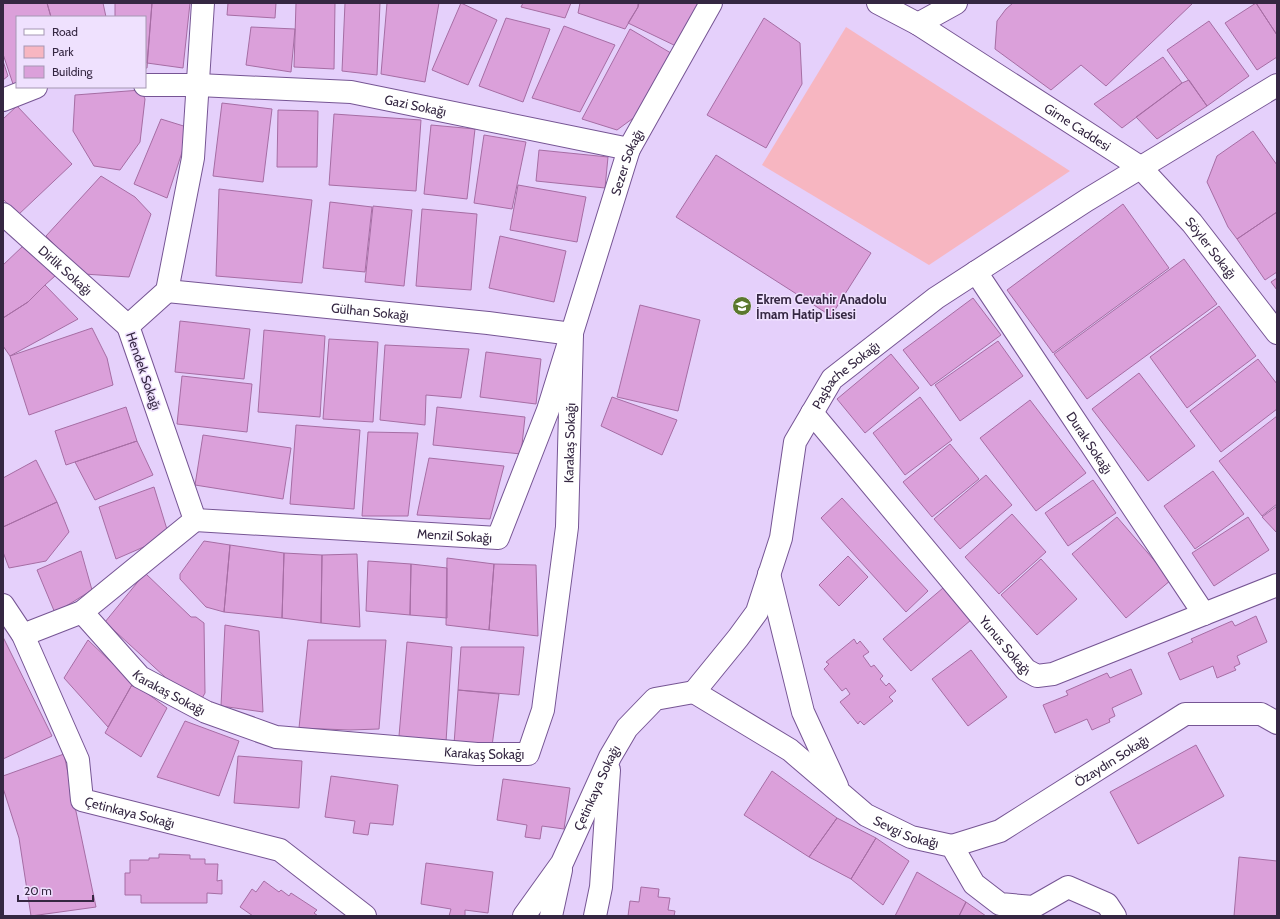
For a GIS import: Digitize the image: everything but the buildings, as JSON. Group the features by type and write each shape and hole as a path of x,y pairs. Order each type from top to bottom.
{"street":[{"path":"167,291 193,158 203,3"},
{"name":"Sezer Sokağı","path":"572,334 629,149 704,18 711,3"},
{"name":"Girne Caddesi","path":"878,3 918,24 1140,167"},
{"path":"918,24 956,3"},
{"name":"Gazi Sokağı","path":"146,85 198,85 351,92 629,149"},
{"path":"1140,167 1277,85"},
{"path":"3,100 33,88"},
{"name":"Paşbache Sokağı","path":"694,692 757,612 781,538 795,442 832,380 936,298 1140,167"},
{"name":"Söyler Sokağı","path":"1140,167 1192,223 1277,333"},
{"name":"Dirlik Sokağı","path":"3,214 128,326"},
{"name":"Durak Sokağı","path":"976,272 1204,614"},
{"name":"Hendek Sokağı","path":"167,291 128,326 195,520"},
{"name":"Gülhan Sokağı","path":"167,291 488,323 572,334"},
{"name":"Menzil Sokağı","path":"195,520 498,538 548,410 572,334"},
{"name":"Karakaş Sokağı","path":"82,612 140,677 206,712 276,737 477,754 528,754 543,710 567,527 572,334"},
{"name":"Yunus Sokağı","path":"812,413 1026,670 1037,676 1053,674 1277,585"},
{"path":"23,635 82,612 195,520"},
{"path":"769,574 803,712 840,792"},
{"name":"Çetinkaya Sokağı","path":"3,605 23,635 78,760 82,800 280,850 365,916"},
{"name":"Çetinkaya Sokağı","path":"524,916 562,863 610,757 627,728 655,699 694,692"},
{"name":"Sevgi Sokağı","path":"694,692 790,750 866,815 911,837 952,846 974,884 1000,904 1033,907 1068,887 1107,904 1115,916"},
{"name":"Özaydın Sokağı","path":"952,846 1000,831 1185,714 1261,714 1277,723"},
{"path":"595,916 602,887 610,757"},
{"path":"551,916 562,863"}],"green space":[{"path":"846,27 1070,171 929,265 762,165"}],"place":[{"name":"Ekrem Cevahir Anadolu İmam Hatip Lisesi","path":"742,306"}]}
